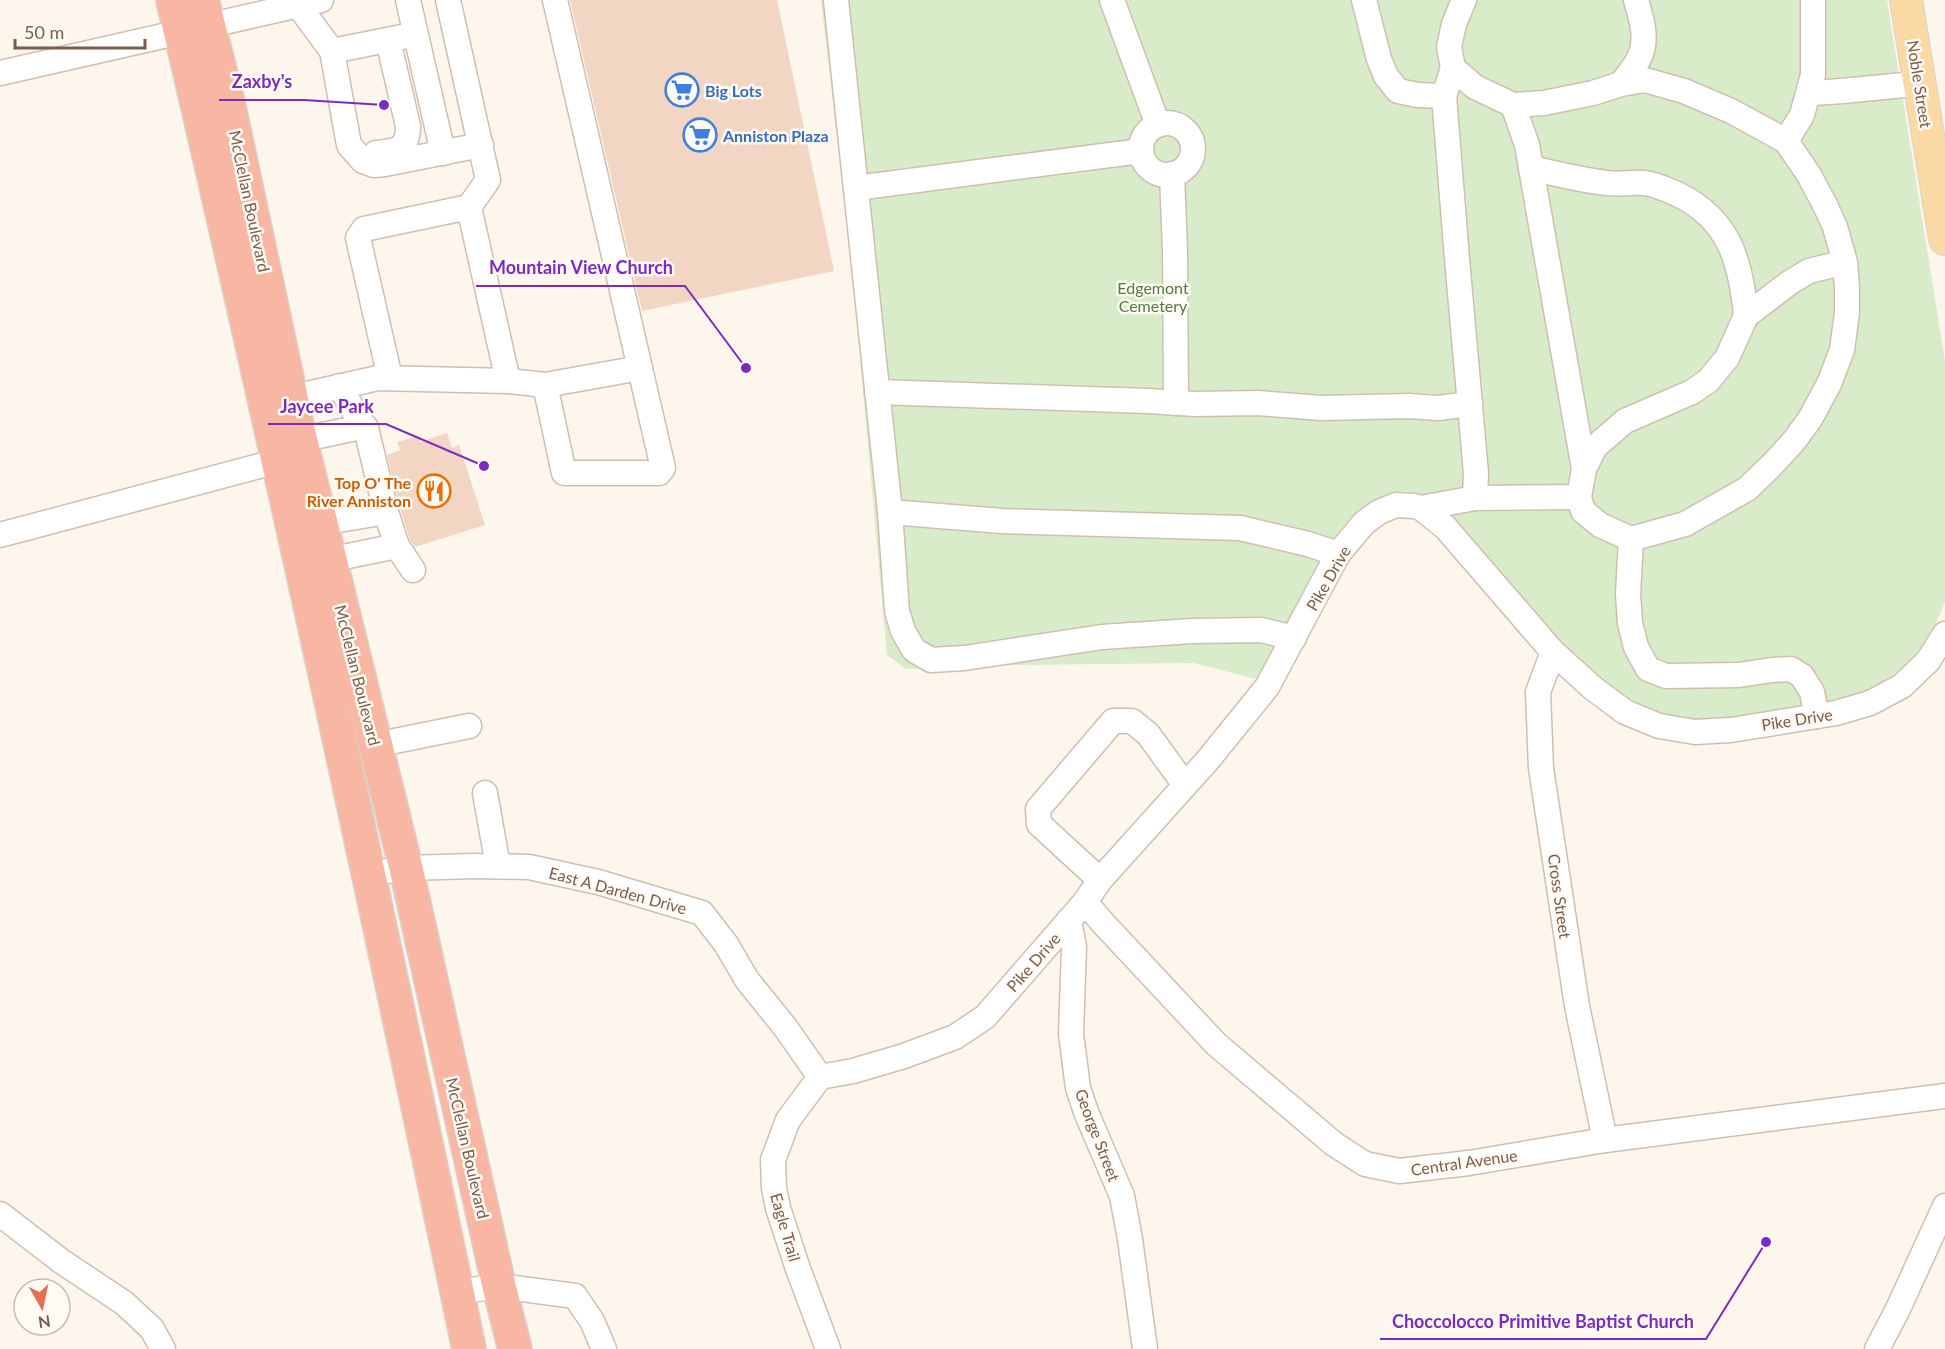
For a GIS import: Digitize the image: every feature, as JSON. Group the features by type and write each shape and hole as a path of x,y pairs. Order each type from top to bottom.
{"highway":[{"name":"McClellan Boulevard","path":"173,0 197,19 227,98 278,400 369,873 469,1349"},
{"name":"McClellan Boulevard","path":"289,451 321,523 406,868 515,1349"}],"main road":[{"name":"Noble Street","path":"1906,0 1920,84 1936,119 1945,239"}],"street":[{"path":"408,0 443,153"},
{"path":"390,378 358,238 364,229 470,207 488,180 448,0"},
{"path":"545,385 564,473 659,473 663,468 555,0"},
{"path":"1112,0 1158,124"},
{"path":"1364,0 1379,59 1386,76 1398,91 1418,95 1444,96"},
{"path":"1464,0 1454,24 1449,47 1453,68 1444,96 1476,473 1475,498"},
{"path":"1622,84 1640,57 1644,40 1642,18 1636,0"},
{"path":"1786,141 1802,115 1813,75 1813,0"},
{"path":"0,73 197,19 306,2 332,51 349,145 354,154 374,165 481,145"},
{"path":"842,3 856,188 890,512 897,611 903,631 914,650 931,660 965,658 1102,636 1261,630 1294,638"},
{"path":"332,51 417,35"},
{"path":"341,104 355,117 360,142 363,148 371,153 400,149 406,143 408,126 388,40"},
{"path":"1453,68 1475,87 1513,105 1544,103 1645,80 1684,90 1731,111 1786,141 1809,175 1835,226 1845,262 1847,287 1847,313 1842,350 1829,384 1810,419 1794,441 1747,489 1685,524 1631,539 1600,525 1583,511 1579,497 1584,469 1595,447 1625,421 1692,392 1708,381 1727,358 1746,316 1789,284 1809,272 1845,262"},
{"path":"1809,93 1920,84"},
{"path":"1513,105 1527,145 1584,469"},
{"path":"1166,123 1182,128 1192,141 1191,158 1180,171 1172,174 1155,172 1143,160 1141,151 1145,135 1158,124 1166,123"},
{"path":"856,188 1141,151"},
{"path":"1531,168 1610,184 1644,183 1668,190 1690,201 1708,214 1726,237 1738,264 1746,316"},
{"path":"1172,174 1176,402"},
{"path":"470,207 508,381"},
{"path":"278,400 378,378 508,381 545,385 640,368"},
{"path":"340,386 357,417 366,428 386,512 397,546 413,570"},
{"path":"877,392 1195,404 1258,403 1323,408 1438,408 1470,404"},
{"path":"0,535 289,451 356,428 366,428"},
{"path":"1421,508 1475,498 1579,497"},
{"name":"Pike Drive","path":"819,1077 853,1071 904,1056 955,1037 985,1017 1085,902 1100,880 1207,761 1267,687 1338,554 1364,523 1379,512 1396,505 1421,508 1445,527 1553,652 1594,689 1625,712 1659,726 1695,732 1731,730 1836,713 1870,703 1902,686 1928,661 1945,634"},
{"path":"321,523 386,512"},
{"path":"890,512 1002,521 1240,528 1308,544 1338,554"},
{"path":"1631,539 1628,594 1630,623 1636,647 1648,669 1666,676 1739,675 1772,669 1791,669 1802,676 1812,692 1817,716"},
{"path":"329,560 397,546"},
{"name":"Cross Street","path":"1553,652 1538,692 1541,768 1577,1006 1605,1140"},
{"path":"1100,880 1039,824 1038,809 1113,721 1132,721 1148,734 1185,784"},
{"path":"375,745 469,726"},
{"path":"485,793 498,866"},
{"name":"East A Darden Drive","path":"369,873 406,868 529,867 598,882 702,913 726,944 747,980 785,1027 819,1077"},
{"name":"Central Avenue","path":"1085,902 1216,1044 1334,1144 1365,1164 1399,1171 1469,1163 1605,1140 1945,1096"},
{"name":"George Street","path":"1069,920 1074,946 1071,1034 1078,1088 1122,1196 1144,1349"},
{"name":"Eagle Trail","path":"819,1077 788,1120 773,1160 774,1188 778,1208 828,1349"},
{"path":"1877,1349 1945,1206"},
{"path":"0,1214 60,1262 124,1303 153,1329 163,1349"},
{"path":"457,1292 499,1286 575,1296 592,1321 604,1349"}],"green space":[{"name":"Edgemont Cemetery","path":"821,0 1887,0 1945,361 1945,602 1935,625 1923,645 1894,674 1856,693 1809,705 1716,719 1680,717 1662,713 1621,693 1586,665 1552,632 1443,508 1425,496 1401,492 1374,500 1344,525 1320,560 1256,679 1194,663 906,669 887,655 850,248"}],"building":[{"name":"Anniston Plaza","path":"570,0 777,0 834,271 642,311"},
{"name":"Top O' The River Anniston","path":"447,433 452,448 459,445 485,525 415,547 410,540 400,508 387,455 400,450 397,442 419,436 420,442"}],"place":[{"name":"Big Lots","path":"682,90"},
{"name":"Zaxby's","path":"384,105"},
{"name":"Anniston Plaza","path":"700,135"},
{"name":"Mountain View Church","path":"746,368"},
{"name":"Jaycee Park","path":"484,466"},
{"name":"Top O' The River Anniston","path":"434,491"},
{"name":"Choccolocco Primitive Baptist Church","path":"1766,1242"}]}
